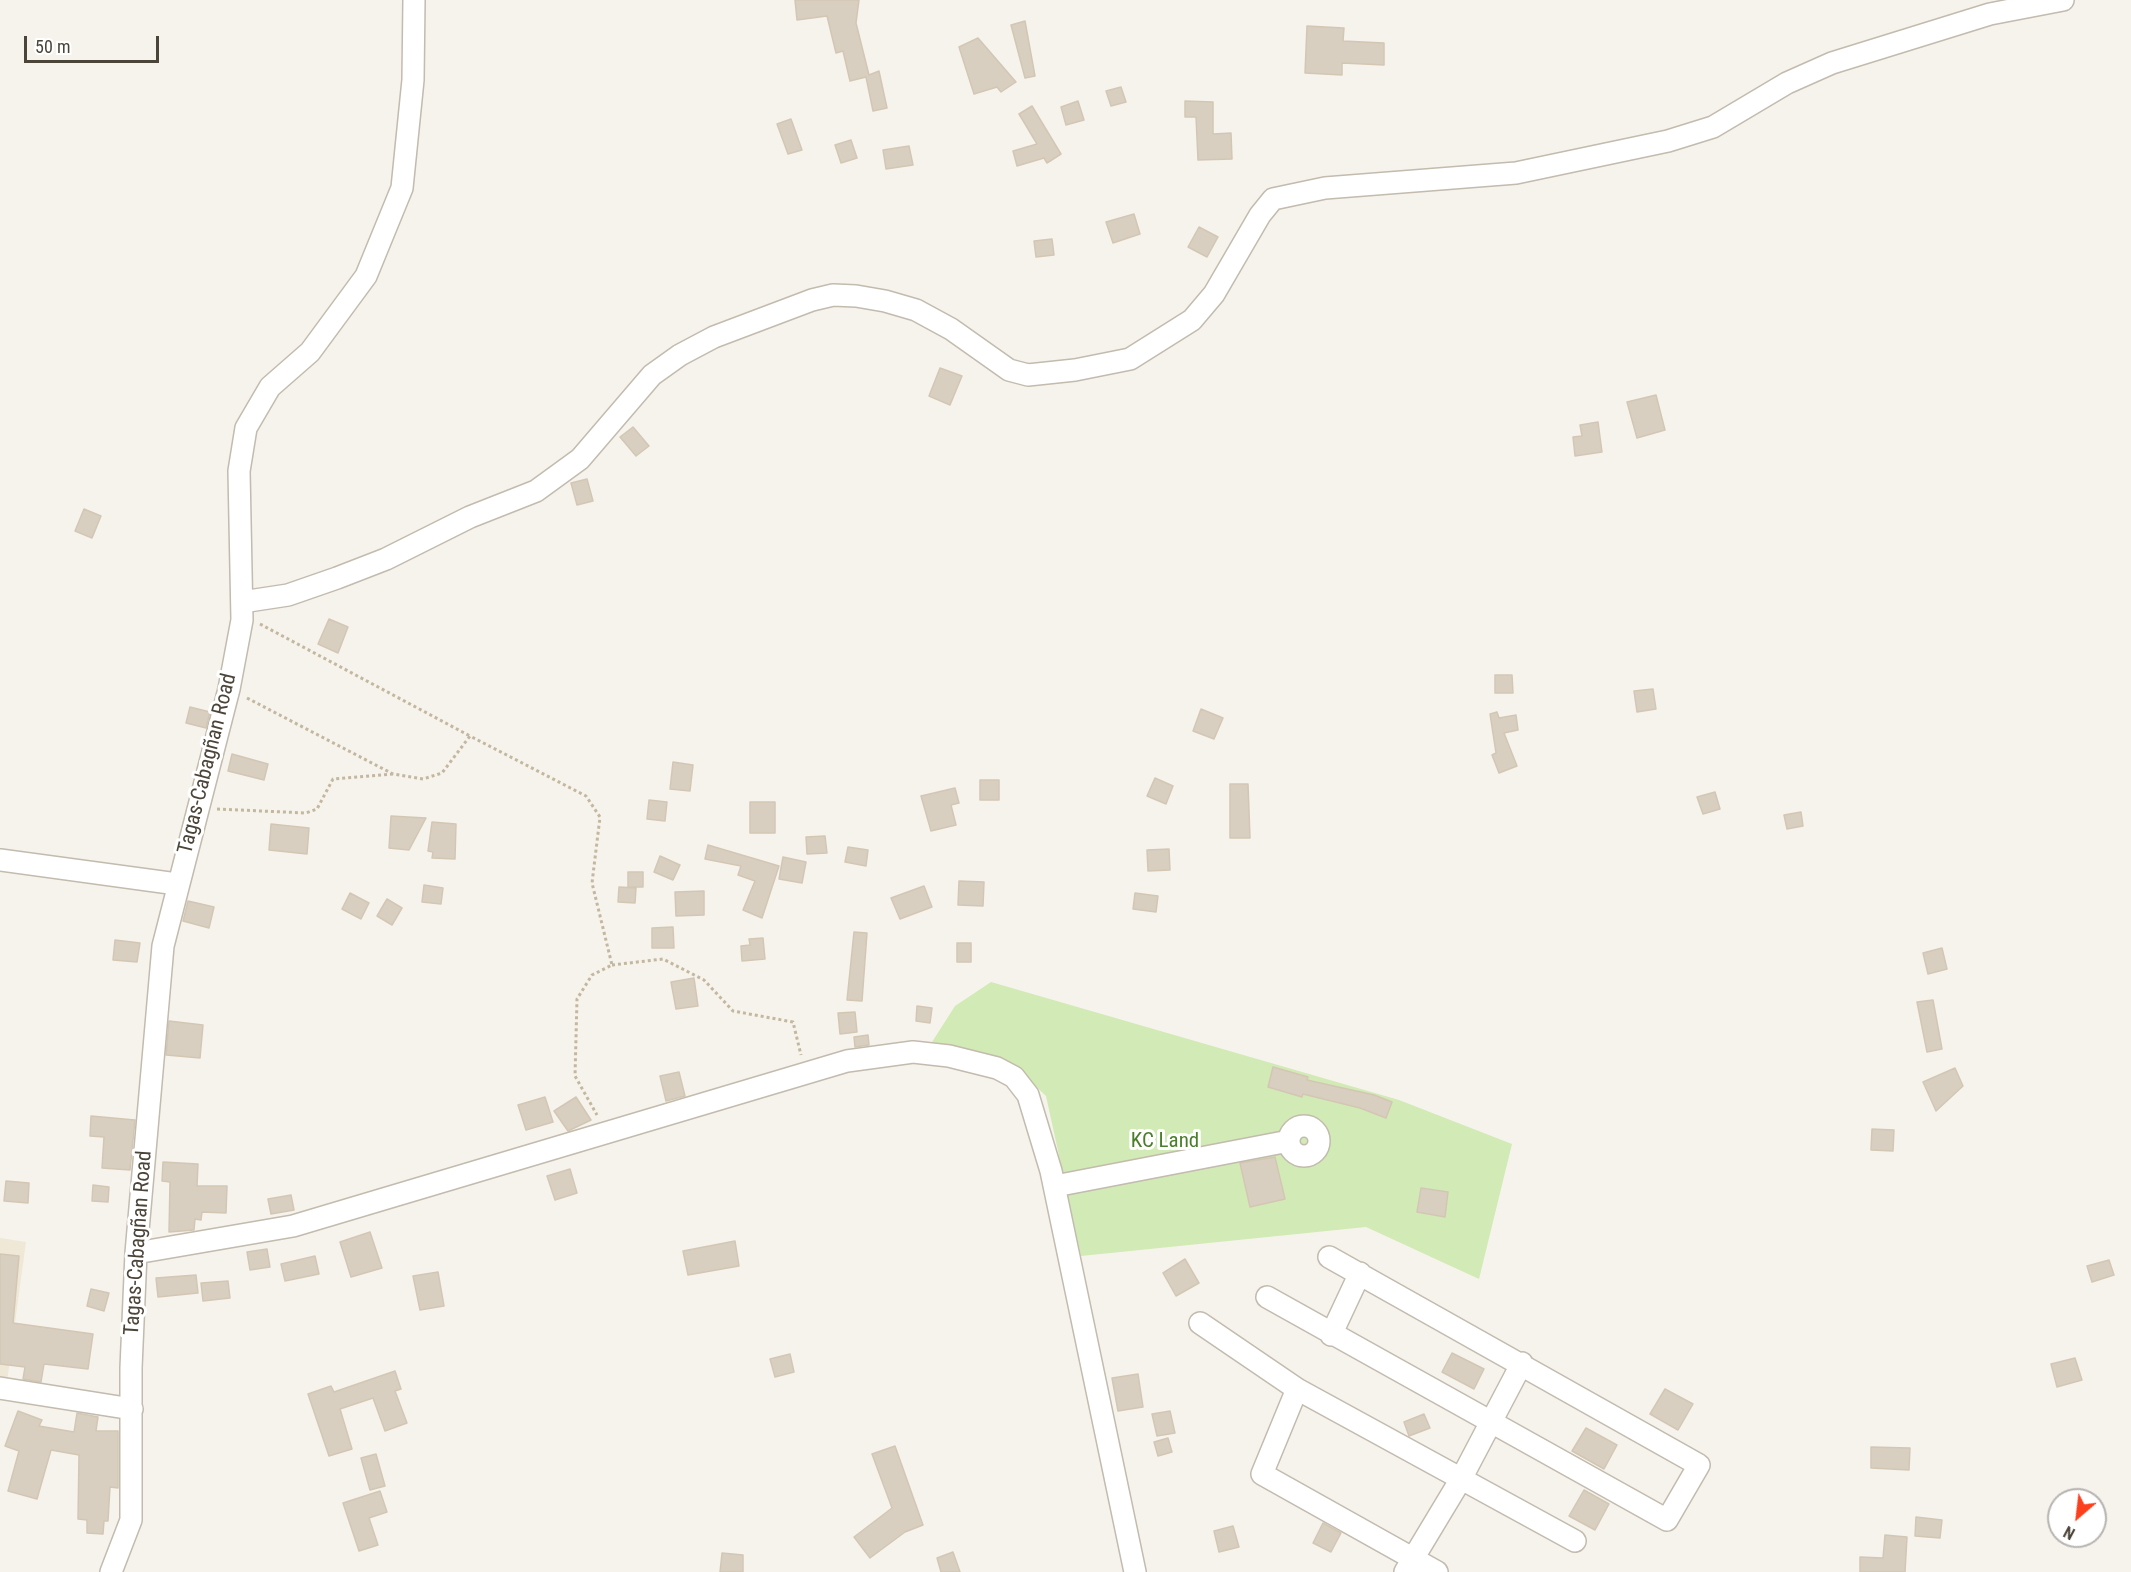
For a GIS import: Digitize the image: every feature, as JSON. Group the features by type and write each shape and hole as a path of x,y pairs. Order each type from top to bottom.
{"street":[{"name":"Tagas-Cabagñan Road","path":"111,1572 131,1520 136,1254 163,946 177,884 229,689 242,609 239,471 246,428 270,387 309,352 366,276 402,188 413,80 414,0"},
{"path":"242,609 337,579 386,559 470,517 536,491 580,459 652,375 680,355 714,337 812,300 833,295 856,296 885,300 916,310 951,329 1009,370 1028,375 1075,370 1130,359 1192,320 1214,294 1260,215 1273,199 1325,188 1516,173 1668,141 1713,127 1787,83 1832,63 1990,14 2063,0"},
{"path":"0,860 177,884"},
{"path":"136,1254 293,1226 848,1061 913,1052 949,1056 997,1068 1014,1077 1028,1095 1054,1186 1135,1572"},
{"path":"1054,1186 1289,1141"},
{"path":"1267,1297 1331,1335 1667,1520 1699,1464 1329,1257"},
{"path":"1331,1335 1360,1273"},
{"path":"1200,1323 1298,1389 1575,1541"},
{"path":"1409,1565 1461,1479 1522,1363"},
{"path":"0,1388 132,1409"},
{"path":"1298,1389 1262,1474 1409,1565 1437,1572"}],"path":[{"path":"242,609 470,736 586,796 600,818 592,883 612,965"},
{"path":"229,689 393,774"},
{"path":"198,808 306,813 317,809 333,779 393,774 423,780 442,773 470,736"},
{"path":"606,1133 575,1076 577,999 592,975 612,965 663,959 704,980 733,1011 793,1022 806,1074"}],"shaded area":[{"path":"0,1238 26,1242 7,1382 0,1380"}],"green space":[{"name":"KC Land","path":"991,982 1399,1100 1512,1144 1479,1279 1366,1227 1081,1256 1046,1096 1012,1064 932,1042 955,1006"}],"building":[{"path":"795,0 859,0 856,23 869,75 879,71 887,108 873,111 866,77 850,81 843,51 836,53 827,16 797,20"},
{"path":"1025,21 1035,76 1025,78 1011,25"},
{"path":"1307,26 1344,28 1343,41 1384,43 1384,65 1342,63 1342,75 1305,73"},
{"path":"978,38 1016,82 1001,92 997,87 974,94 959,47"},
{"path":"1121,87 1126,102 1111,106 1106,91"},
{"path":"1078,101 1084,120 1066,125 1061,107"},
{"path":"1185,101 1213,102 1213,134 1231,133 1232,159 1198,160 1196,117 1185,117"},
{"path":"1032,106 1061,154 1047,163 1044,158 1017,166 1013,151 1037,144 1019,114"},
{"path":"791,119 802,150 788,154 777,124"},
{"path":"851,140 857,158 841,163 835,145"},
{"path":"909,146 913,165 886,169 883,150"},
{"path":"1134,214 1140,234 1113,243 1106,222"},
{"path":"1199,227 1218,237 1207,257 1188,247"},
{"path":"1052,239 1054,255 1036,257 1034,241"},
{"path":"940,368 962,376 950,405 929,396"},
{"path":"1656,395 1665,430 1637,438 1627,402"},
{"path":"1598,422 1602,452 1575,456 1573,437 1582,436 1580,425"},
{"path":"633,427 649,446 636,456 620,437"},
{"path":"587,479 593,501 577,505 571,483"},
{"path":"84,509 101,516 92,538 75,531"},
{"path":"329,619 348,627 338,653 318,644"},
{"path":"1495,675 1512,675 1513,693 1495,693"},
{"path":"1653,689 1656,709 1637,712 1634,691"},
{"path":"190,707 210,712 206,728 186,723"},
{"path":"1201,709 1223,718 1214,739 1193,731"},
{"path":"1497,712 1499,718 1516,715 1518,730 1504,733 1517,766 1499,773 1492,755 1496,753 1490,714"},
{"path":"232,754 268,764 264,780 228,771"},
{"path":"673,762 693,765 690,791 670,789"},
{"path":"1155,778 1173,786 1166,804 1147,796"},
{"path":"980,780 999,780 999,800 980,800"},
{"path":"1230,784 1248,784 1250,838 1230,838"},
{"path":"955,788 959,803 951,805 956,825 931,831 921,796"},
{"path":"1715,792 1720,809 1703,814 1697,797"},
{"path":"649,800 667,802 665,821 647,819"},
{"path":"750,802 775,802 775,833 750,833"},
{"path":"1801,812 1803,826 1787,829 1784,815"},
{"path":"391,816 426,818 409,850 389,848"},
{"path":"432,822 456,824 455,859 432,858 433,852 428,851"},
{"path":"271,824 309,828 307,854 269,850"},
{"path":"825,836 827,853 807,854 806,837"},
{"path":"708,845 779,866 762,918 743,910 755,881 738,875 741,866 705,859"},
{"path":"848,847 868,850 866,866 845,862"},
{"path":"1169,849 1170,870 1148,871 1147,850"},
{"path":"660,856 680,865 673,880 654,872"},
{"path":"783,857 806,862 802,883 779,879"},
{"path":"628,872 643,872 643,887 628,887"},
{"path":"959,881 984,882 983,906 958,905"},
{"path":"424,885 443,888 441,904 422,902"},
{"path":"924,886 932,907 900,919 891,898"},
{"path":"619,887 636,888 635,903 618,902"},
{"path":"704,891 704,915 676,916 675,892"},
{"path":"350,893 369,903 361,919 342,909"},
{"path":"1135,893 1158,896 1156,912 1133,909"},
{"path":"387,899 402,908 392,925 377,916"},
{"path":"188,901 214,907 209,928 183,921"},
{"path":"673,927 674,948 652,948 652,928"},
{"path":"854,932 867,933 862,1001 847,1000"},
{"path":"763,938 765,959 742,961 741,946 750,945 749,939"},
{"path":"115,940 140,943 137,962 113,960"},
{"path":"957,943 971,943 971,962 957,962"},
{"path":"1942,948 1947,969 1928,974 1923,953"},
{"path":"694,978 698,1006 676,1009 671,982"},
{"path":"1933,1000 1942,1049 1927,1052 1917,1002"},
{"path":"917,1006 932,1008 930,1023 916,1021"},
{"path":"855,1012 857,1032 840,1034 838,1013"},
{"path":"169,1021 203,1025 200,1058 166,1055"},
{"path":"868,1035 869,1045 855,1047 854,1037"},
{"path":"1273,1067 1308,1077 1307,1080 1374,1095 1392,1102 1386,1118 1360,1108 1303,1094 1302,1097 1268,1087"},
{"path":"1955,1068 1963,1086 1936,1111 1923,1082"},
{"path":"679,1072 685,1096 666,1101 660,1076"},
{"path":"545,1097 553,1122 526,1130 518,1105"},
{"path":"576,1097 591,1120 568,1131 554,1111"},
{"path":"91,1116 135,1120 130,1170 102,1168 104,1137 90,1136"},
{"path":"1872,1129 1894,1130 1893,1151 1871,1150"},
{"path":"1275,1157 1285,1199 1250,1207 1240,1163"},
{"path":"163,1162 198,1164 197,1186 227,1186 226,1213 202,1212 201,1220 195,1219 194,1230 169,1232 170,1182 162,1181"},
{"path":"570,1169 577,1193 555,1200 547,1176"},
{"path":"6,1181 29,1183 28,1203 4,1201"},
{"path":"93,1185 109,1187 108,1202 92,1201"},
{"path":"1421,1188 1448,1192 1445,1217 1417,1212"},
{"path":"291,1195 294,1210 271,1214 268,1199"},
{"path":"370,1232 382,1268 351,1277 340,1242"},
{"path":"735,1241 739,1266 688,1275 683,1251"},
{"path":"267,1249 270,1267 250,1270 247,1252"},
{"path":"0,1254 19,1256 13,1323 93,1334 88,1369 44,1364 41,1382 23,1379 25,1367 0,1364"},
{"path":"315,1256 319,1274 285,1281 281,1264"},
{"path":"1185,1259 1199,1283 1176,1296 1163,1273"},
{"path":"2109,1260 2114,1275 2092,1282 2087,1266"},
{"path":"438,1272 444,1306 420,1310 413,1276"},
{"path":"196,1275 198,1293 158,1297 156,1278"},
{"path":"228,1281 230,1298 203,1301 201,1283"},
{"path":"91,1289 109,1293 104,1311 87,1306"},
{"path":"1452,1353 1484,1369 1474,1389 1442,1372"},
{"path":"790,1354 794,1372 775,1377 770,1359"},
{"path":"2075,1358 2082,1380 2057,1387 2051,1364"},
{"path":"395,1371 401,1389 395,1391 407,1423 385,1431 373,1398 340,1409 352,1449 329,1456 308,1394 331,1386 334,1392"},
{"path":"1138,1374 1143,1407 1118,1411 1112,1378"},
{"path":"1665,1389 1693,1404 1678,1430 1650,1414"},
{"path":"18,1411 42,1420 39,1426 74,1432 77,1413 98,1417 96,1431 118,1431 118,1488 110,1487 108,1521 104,1521 103,1534 87,1533 87,1520 78,1519 79,1455 51,1450 37,1499 8,1491 19,1451 5,1446"},
{"path":"1170,1411 1175,1433 1157,1436 1152,1414"},
{"path":"1424,1414 1430,1428 1409,1436 1404,1422"},
{"path":"1586,1428 1617,1445 1604,1469 1572,1451"},
{"path":"1168,1438 1172,1452 1158,1456 1154,1442"},
{"path":"895,1446 923,1525 905,1532 870,1558 854,1537 892,1508 872,1454"},
{"path":"1871,1447 1910,1448 1909,1470 1871,1468"},
{"path":"376,1454 385,1486 370,1490 361,1458"},
{"path":"1584,1490 1609,1504 1595,1530 1569,1516"},
{"path":"380,1491 387,1512 369,1518 378,1545 359,1551 343,1503"},
{"path":"1916,1517 1942,1520 1940,1538 1915,1536"},
{"path":"1323,1523 1341,1533 1331,1552 1313,1543"},
{"path":"1233,1526 1239,1547 1219,1552 1214,1531"},
{"path":"1885,1535 1907,1537 1905,1572 1860,1572 1860,1557 1883,1558"},
{"path":"953,1552 960,1572 941,1572 937,1558"},
{"path":"722,1553 743,1555 743,1572 720,1572"}]}
